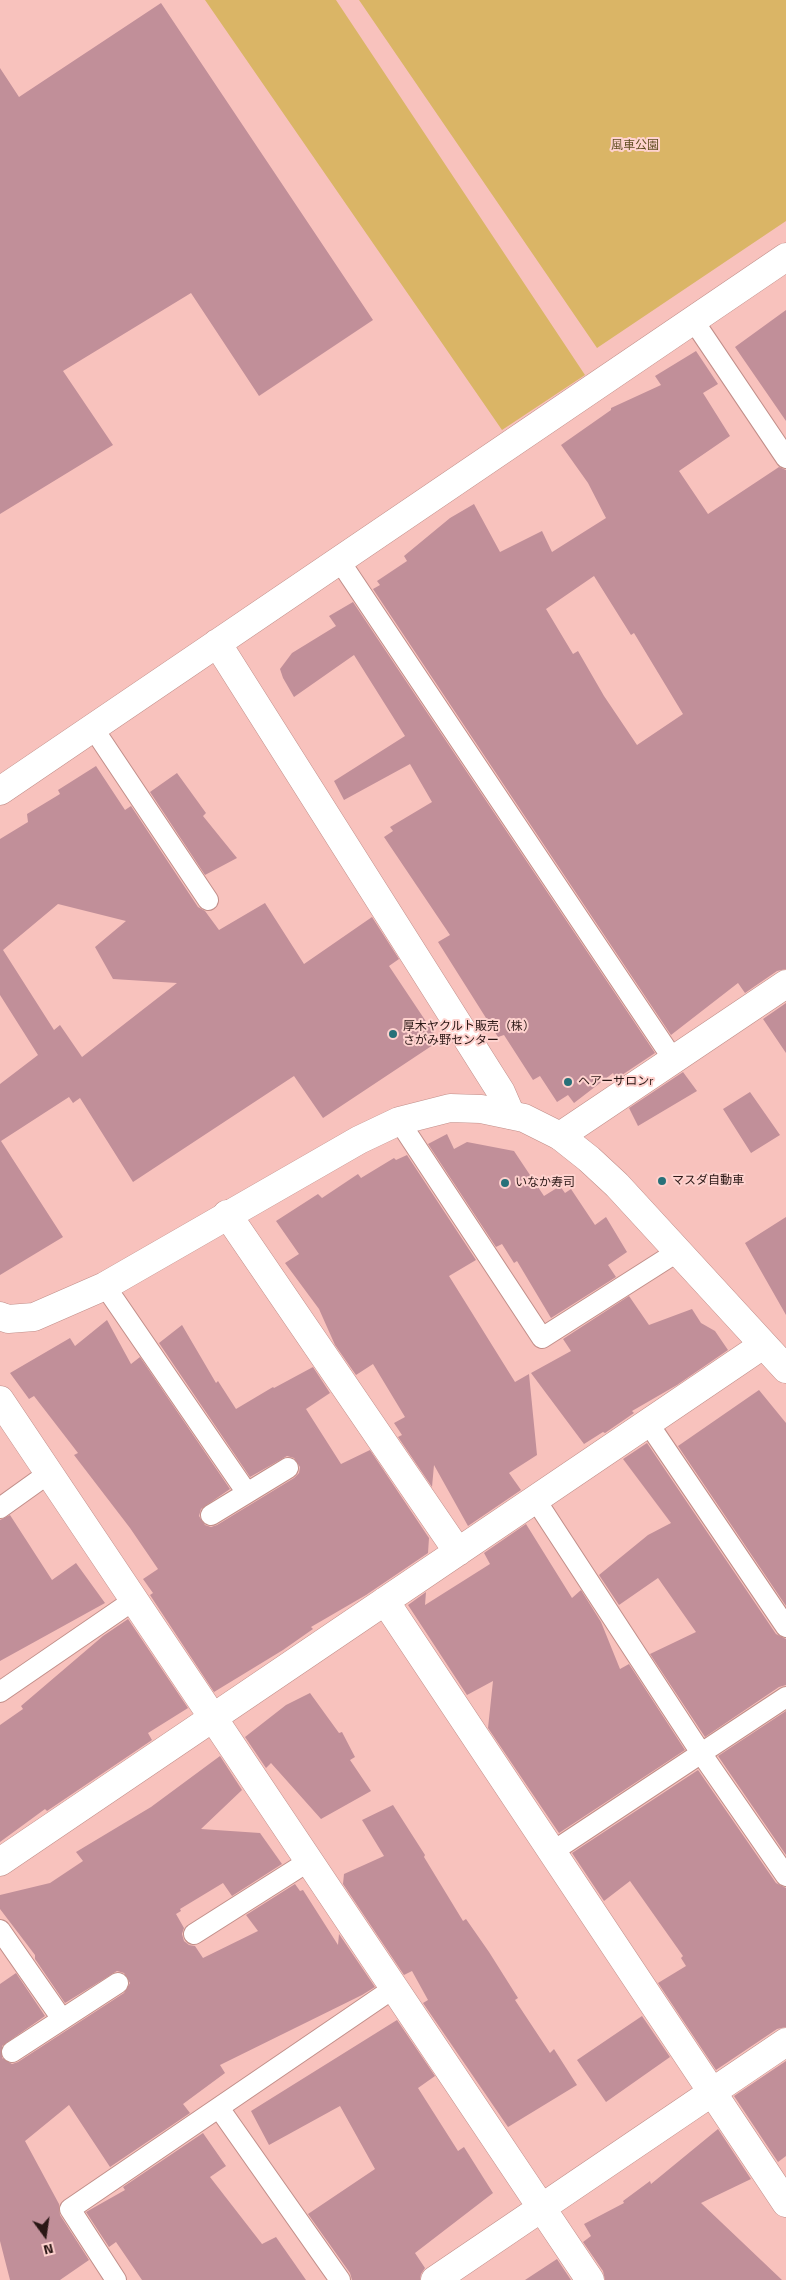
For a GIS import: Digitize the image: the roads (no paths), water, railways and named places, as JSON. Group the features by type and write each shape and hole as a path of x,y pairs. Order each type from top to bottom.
{"street":[{"path":"0,791 786,257"},
{"path":"217,643 501,1092 511,1115"},
{"path":"560,1136 786,984"},
{"path":"0,1316 8,1319 34,1317 105,1286 227,1214 359,1140 399,1121 450,1108 482,1109 524,1118 560,1136 589,1159 617,1185 786,1369"},
{"path":"227,1214 458,1552"},
{"path":"0,1862 763,1345"},
{"path":"0,1400 590,2280"},
{"path":"385,1601 786,2203"},
{"path":"435,2280 786,2042"}],"lane":[{"path":"693,320 786,458"},
{"path":"339,560 673,1059"},
{"path":"93,728 208,900"},
{"path":"399,1121 542,1338 677,1252"},
{"path":"105,1286 247,1493"},
{"path":"648,1423 786,1627"},
{"path":"211,1515 288,1468"},
{"path":"0,1508 49,1473"},
{"path":"535,1499 701,1753 786,1876"},
{"path":"0,1692 134,1600"},
{"path":"552,1852 786,1697"},
{"path":"194,1934 309,1860"},
{"path":"0,1930 62,2020"},
{"path":"12,2052 118,1983"},
{"path":"116,2280 70,2209 394,1988"},
{"path":"219,2108 340,2280"}],"place":[{"name":"厚木ヤクルト販売（株） さがみ野センター","path":"393,1034"},
{"name":"ヘアーサロンr","path":"568,1082"},
{"name":"マスダ自動車","path":"662,1181"},
{"name":"いなか寿司","path":"505,1183"}],"park label":[{"name":"風車公園","path":"635,146"}]}
